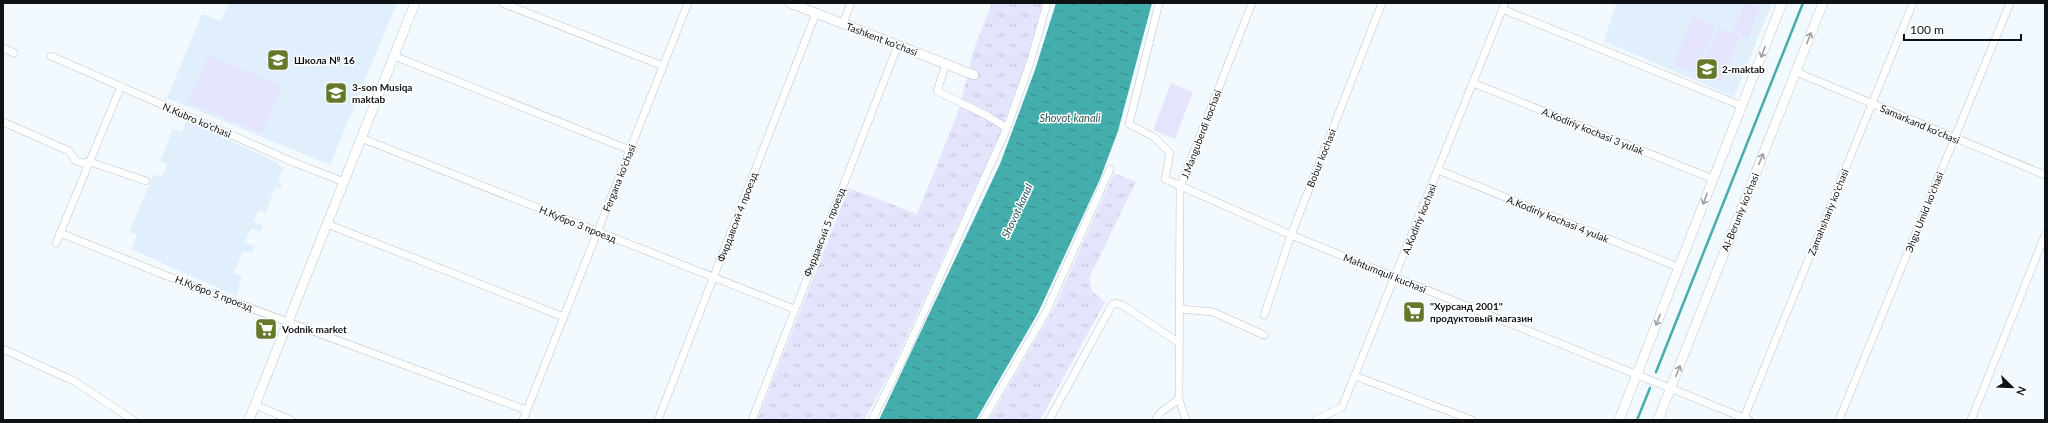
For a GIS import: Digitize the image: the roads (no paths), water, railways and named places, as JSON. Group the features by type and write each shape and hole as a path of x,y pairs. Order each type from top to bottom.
{"main road":[{"path":"249,420 415,3"},
{"name":"Tashkent ko'chasi","path":"790,3 974,75"},
{"path":"1619,420 1782,3"},
{"name":"Al-Beruniy ko’chasi","path":"1658,420 1823,3"}],"street":[{"path":"502,3 663,66"},
{"name":"Fergana ko'chasi","path":"523,420 688,3"},
{"path":"843,24 851,3"},
{"path":"872,420 905,354 1007,128 1031,60 1047,3"},
{"name":"Mahtumquli kuchasi","path":"1159,3 1128,124 1154,136 1170,153 1165,179 1290,235 1637,374 1745,419"},
{"name":"J.Manguberdi kochasi","path":"1186,420 1179,399 1180,187 1252,3"},
{"name":"Bobur kochasi","path":"1264,315 1290,235 1382,3"},
{"name":"Zamahshariy ko'chasi","path":"1745,419 1913,3"},
{"name":"Эhgu Umid ko’chasi","path":"1839,420 2010,3"},
{"path":"1504,6 1742,106"},
{"name":"A.Kodiriy kochasi","path":"1316,420 1342,407 1396,277 1504,6"},
{"name":"Фирдавсий 4 проезд","path":"658,420 816,13"},
{"name":"Фирдавсий 5 проезд","path":"752,420 898,45"},
{"path":"3,48 14,53"},
{"name":"N.Kubro ko'chasi","path":"51,56 293,162 344,182"},
{"path":"394,56 630,150"},
{"path":"946,64 937,91 986,115 1007,128"},
{"name":"Samarkand ko'chasi","path":"1796,72 2045,175"},
{"name":"A.Kodiriy kochasi 3 yulak","path":"1473,83 1713,179"},
{"path":"56,243 121,86"},
{"path":"3,122 69,151 76,161 90,162 146,181"},
{"name":"Н.Кубро 3 проезд","path":"362,138 794,309"},
{"path":"983,420 1046,312 1110,169"},
{"name":"A.Kodiriy kochasi 4 yulak","path":"1438,170 1678,268"},
{"path":"328,224 564,317"},
{"name":"Н.Кубро 5 проезд","path":"60,233 208,292 526,410"},
{"path":"1971,420 2045,235"},
{"path":"1049,420 1112,305 1115,303 1122,305 1179,343"},
{"path":"1180,308 1213,312 1264,335"},
{"path":"3,349 74,380 133,420"},
{"path":"1355,376 1472,420"},
{"path":"1156,420 1160,413 1179,399"},
{"path":"255,405 291,420"}],"water":[{"name":"Shovot kanali","path":"1056,3 1152,3 1118,131 1100,179 1038,313 976,420 879,420 1000,164 1035,70"}],"waterway":[{"path":"1656,372 1803,3"},
{"path":"1637,420 1650,388"}],"place":[{"name":"Школа № 16","path":"278,60"},
{"name":"2-maktab","path":"1707,69"},
{"name":"3-son Musiqa maktab","path":"336,93"},
{"name":"\"Хурсанд 2001\" продуктовый магазин","path":"1414,312"},
{"name":"Vodnik market","path":"266,329"}],"water label":[{"name":"Shovot kanal","path":"1017,211"}]}
